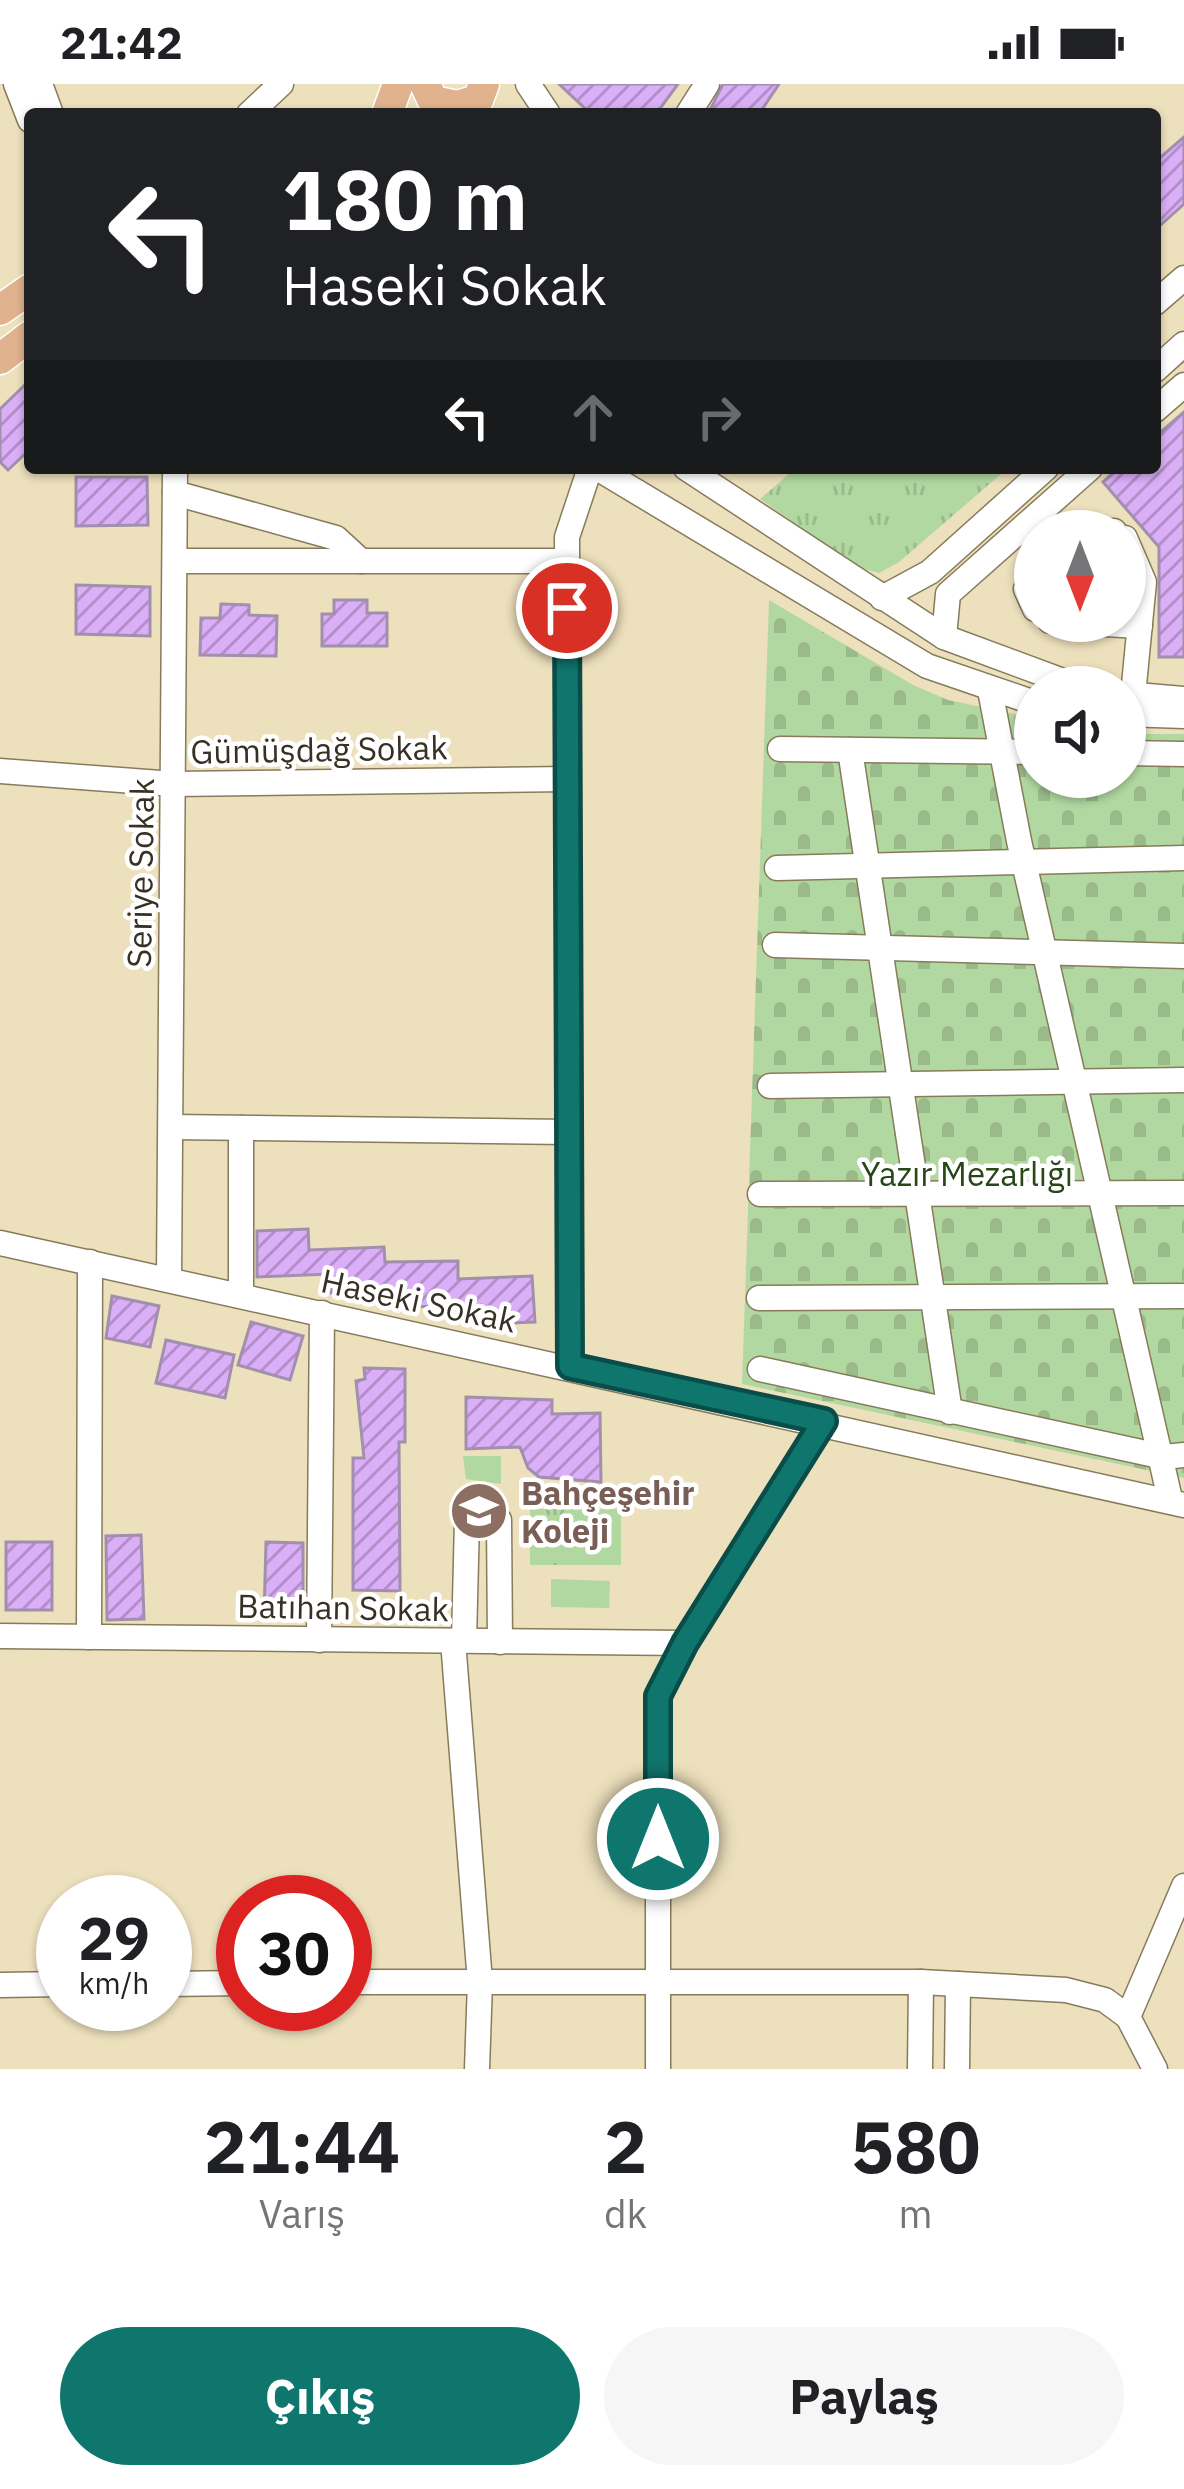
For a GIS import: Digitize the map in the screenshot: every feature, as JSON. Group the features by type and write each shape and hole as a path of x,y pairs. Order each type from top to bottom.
{"main road":[{"path":"425,84 433,101 457,106 478,100 484,84"},
{"path":"0,359 24,341"}],"street":[{"path":"255,108 281,84"},
{"path":"1161,298 1184,278"},
{"path":"1161,365 1184,344"},
{"path":"1161,405 1184,385"},
{"path":"570,1366 567,537 592,474"},
{"path":"604,474 927,666 1014,697"},
{"path":"695,474 944,637 1022,666"},
{"path":"882,598 930,572 1039,474"},
{"path":"944,637 948,594 1083,474"},
{"path":"175,481 336,538 362,561"},
{"name":"Seriye Sokak","path":"169,1280 175,481"},
{"path":"175,561 567,561"},
{"path":"930,572 948,594"},
{"path":"658,2069 658,1696 685,1643 824,1421 1179,1499 1174,1456 1126,1294 1023,860 990,690"},
{"path":"1146,700 1184,699"},
{"path":"1146,706 1184,716"},
{"path":"780,749 1014,752"},
{"path":"850,750 950,1412"},
{"path":"1146,753 1184,754"},
{"name":"Gümüşdağ Sokak","path":"0,771 174,784 567,779"},
{"path":"777,868 1184,858"},
{"path":"775,945 1184,956"},
{"path":"770,1086 1184,1080"},
{"path":"171,1127 568,1132"},
{"path":"241,1128 241,1295"},
{"path":"760,1194 1184,1192"},
{"name":"Haseki Sokak","path":"0,1243 824,1421"},
{"path":"89,1637 90,1262"},
{"path":"759,1298 1184,1296"},
{"path":"319,1640 322,1312"},
{"path":"760,1370 1174,1456"},
{"path":"477,2069 480,1982 459,1641 467,1520 499,1520 500,1642"},
{"name":"Batıhan Sokak","path":"0,1636 685,1643"},
{"path":"1128,2017 1184,1886"},
{"path":"372,1982 921,1982 1066,1990 1105,2000 1128,2017 1154,2069"},
{"path":"920,2069 921,1982"},
{"path":"0,1985 36,1984"},
{"path":"957,2069 958,1984"}],"green space":[{"path":"789,474 1001,474 899,562 879,573 857,567 760,499"},
{"name":"Yazır Mezarlığı","path":"769,600 913,685 948,700 1014,714 1014,798 1146,798 1146,734 1184,734 1184,1478 742,1384"},
{"path":"463,1456 501,1456 501,1484 466,1479"},
{"path":"530,1509 621,1509 621,1565 530,1565"},
{"path":"551,1579 610,1581 609,1608 551,1607"}],"building":[{"path":"559,84 678,84 660,108 585,108"},
{"path":"723,84 779,84 763,108 711,108"},
{"path":"1184,137 1184,204 1161,225 1161,157"},
{"path":"24,386 24,455 8,470 0,462 0,409"},
{"path":"1184,412 1184,657 1159,657 1159,547 1146,532 1146,510 1127,510 1103,482 1112,474 1161,474 1161,432"},
{"path":"76,477 147,477 148,525 76,526"},
{"path":"76,585 150,587 150,636 76,634"},
{"path":"334,600 367,600 367,613 387,613 387,646 322,646 322,614 334,614"},
{"path":"221,604 249,605 249,615 277,616 276,656 200,655 201,618 220,618"},
{"path":"308,1229 309,1250 384,1247 385,1262 458,1261 458,1279 532,1276 535,1322 482,1324 481,1305 408,1307 407,1290 331,1293 330,1274 257,1277 257,1231"},
{"path":"112,1296 159,1306 150,1347 106,1338"},
{"path":"251,1322 303,1336 290,1380 238,1365"},
{"path":"166,1340 234,1355 225,1398 156,1383"},
{"path":"364,1368 405,1369 405,1442 399,1442 400,1591 353,1590 353,1458 364,1458 356,1381 365,1379"},
{"path":"466,1397 552,1400 552,1414 600,1413 601,1482 539,1477 528,1468 520,1447 466,1449"},
{"path":"141,1535 144,1619 107,1620 106,1536"},
{"path":"6,1542 52,1542 52,1610 6,1610"},
{"path":"266,1542 303,1543 303,1619 264,1617"}],"place":[{"name":"Bahçeşehir Koleji","path":"479,1511"}],"route":[{"path":"567,608 570,1366 824,1421 756,1537 685,1643 658,1696 658,1839"}]}
